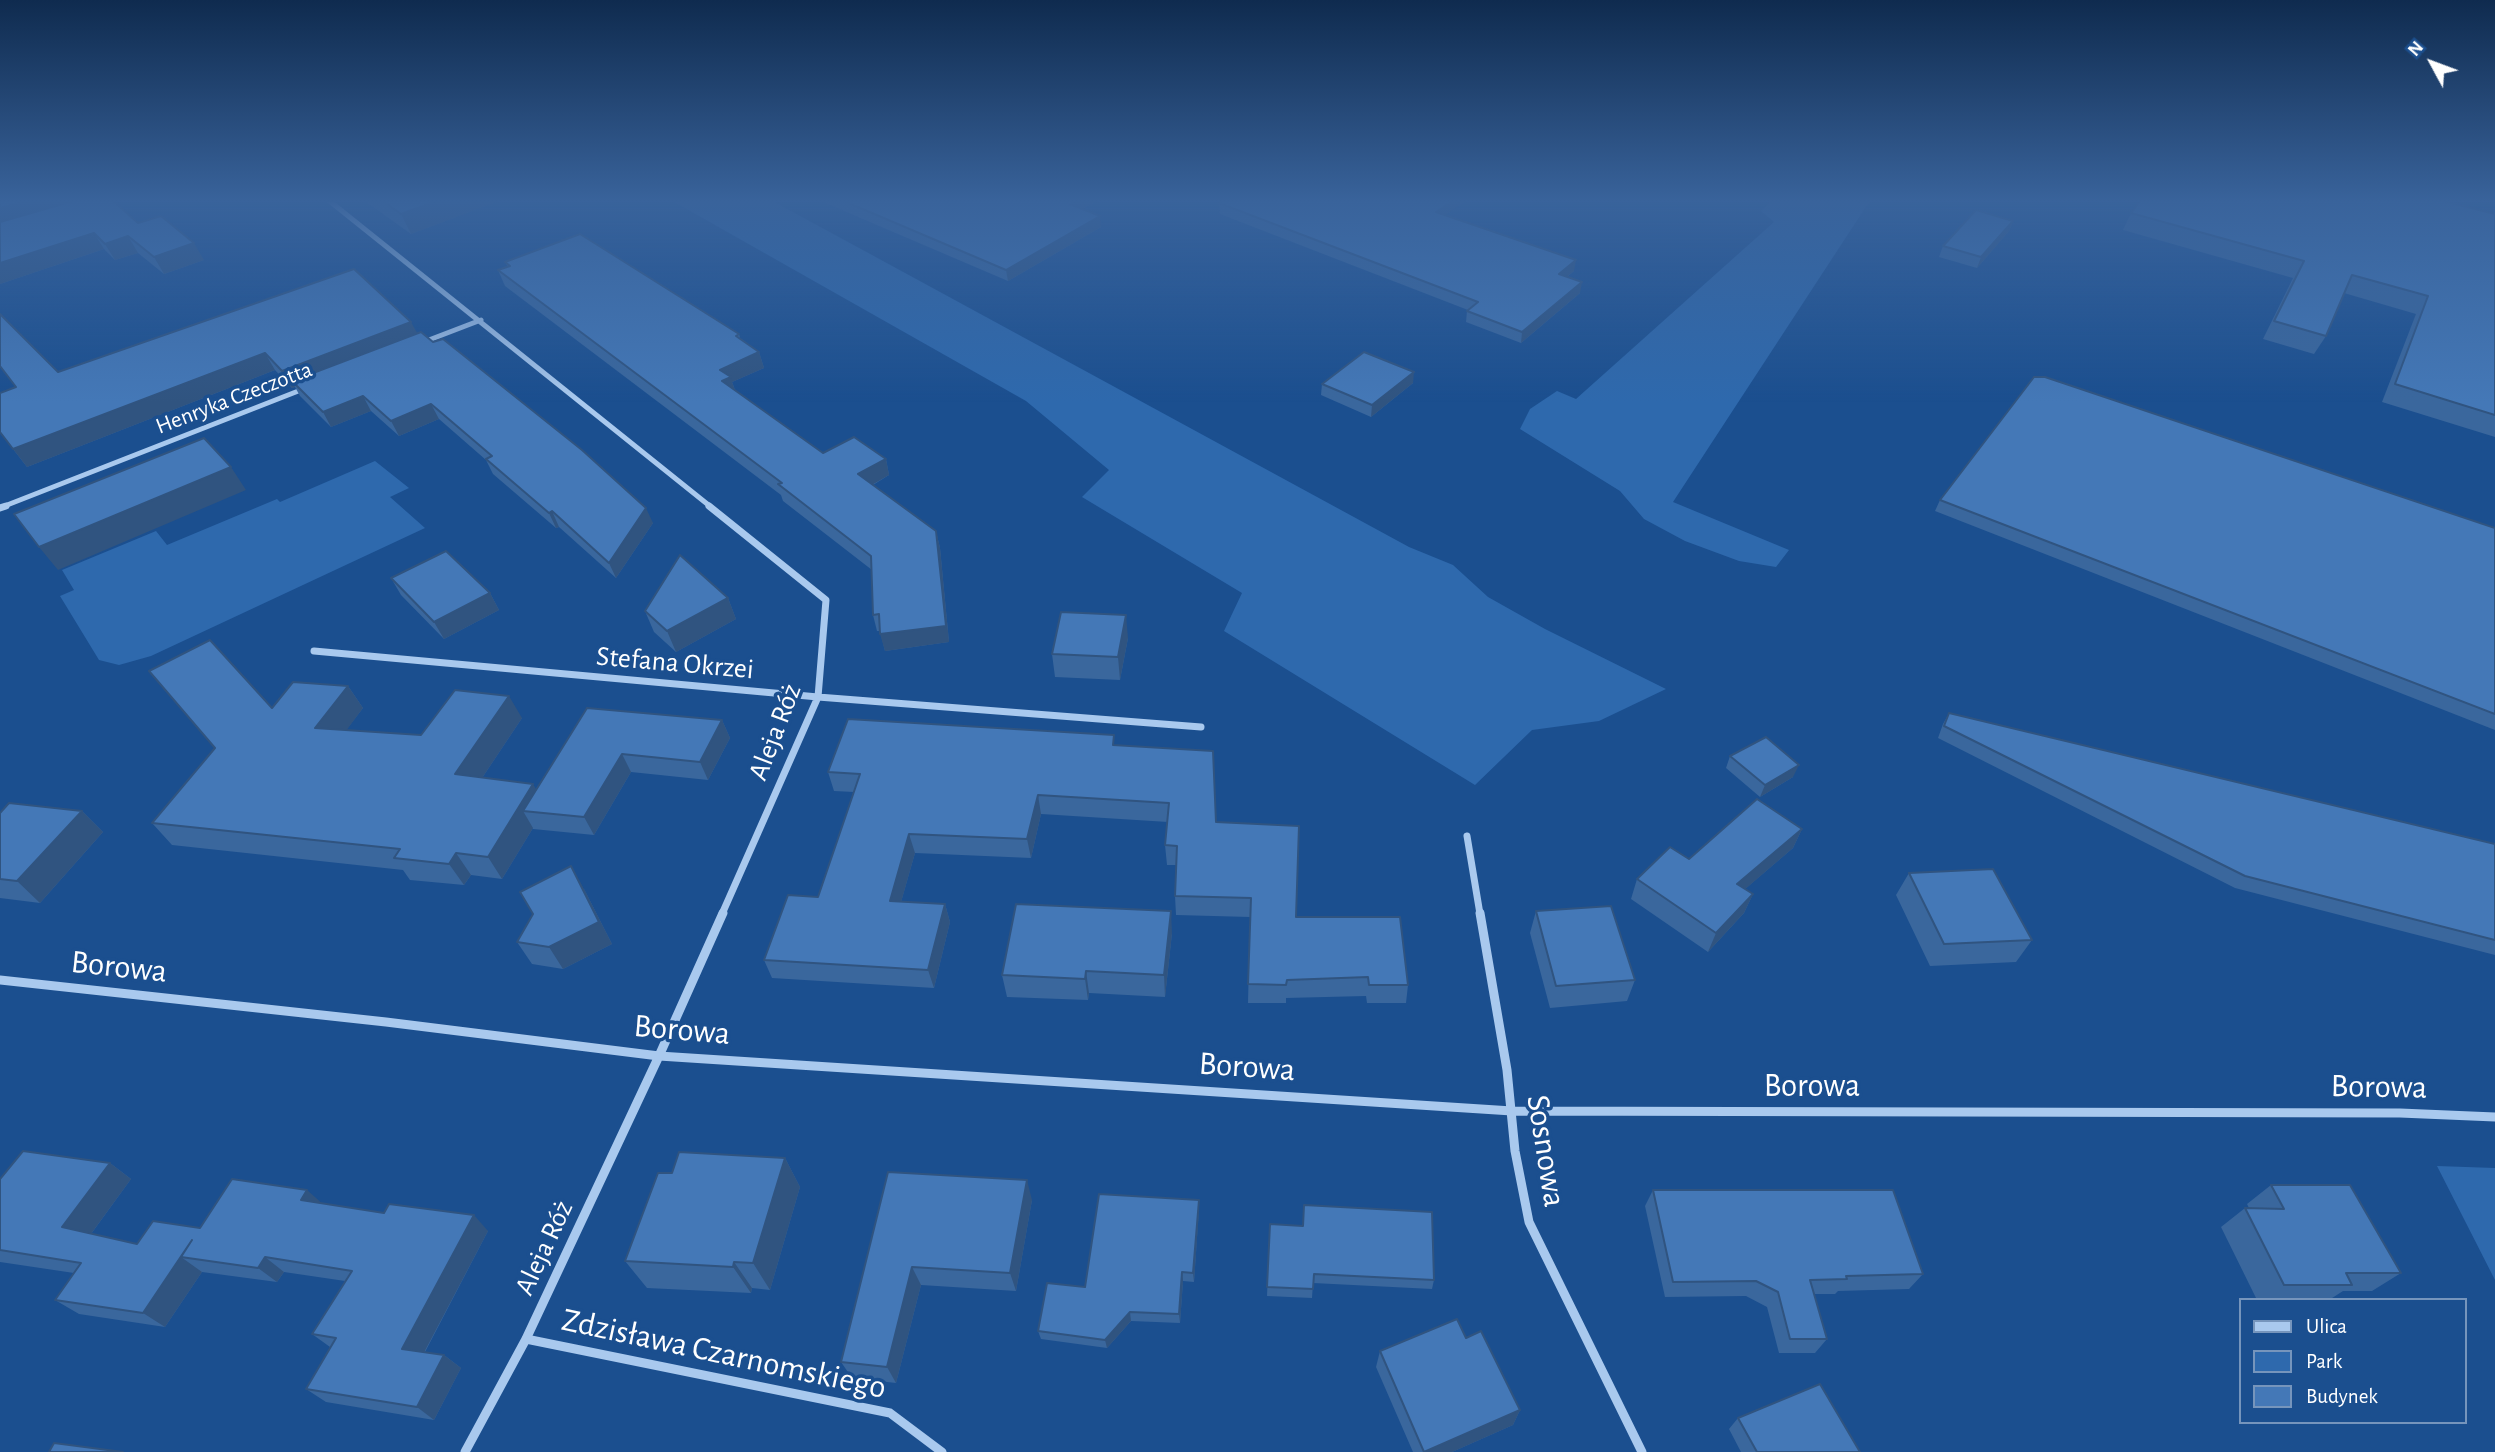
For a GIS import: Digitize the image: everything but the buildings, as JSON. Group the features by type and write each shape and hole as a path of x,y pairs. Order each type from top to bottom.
{"street":[{"name":"Aleja Róż","path":"413,267 826,600 818,697 659,1056 526,1339 465,1452"},
{"path":"418,345 481,320"},
{"name":"Henryka Czeczotta","path":"0,508 313,385"},
{"name":"Stefana Okrzei","path":"314,651 818,697 1201,727"},
{"name":"Sosnowa","path":"1467,836 1505,1059 1515,1151 1529,1222 1642,1452"},
{"name":"Borowa","path":"0,980 659,1056 1511,1111 2400,1112 2495,1117"},
{"name":"Zdzisława Czarnomskiego","path":"526,1339 890,1413 942,1452"}],"green space":[{"path":"789,267 894,267 1409,547 1453,565 1488,597 1545,629 1666,689 1599,721 1532,730 1475,785 1224,631 1242,593 1082,497 1109,470 1026,401"},
{"path":"1724,267 1827,267 1673,502 1789,550 1776,567 1739,561 1685,541 1644,519 1620,491 1520,429 1530,409 1557,391 1576,399"},
{"path":"375,461 409,488 390,497 425,528 151,656 119,665 99,660 60,596 74,590 62,570 156,531 167,545 277,499 280,502"},
{"path":"2437,1166 2495,1168 2495,1280"}]}
